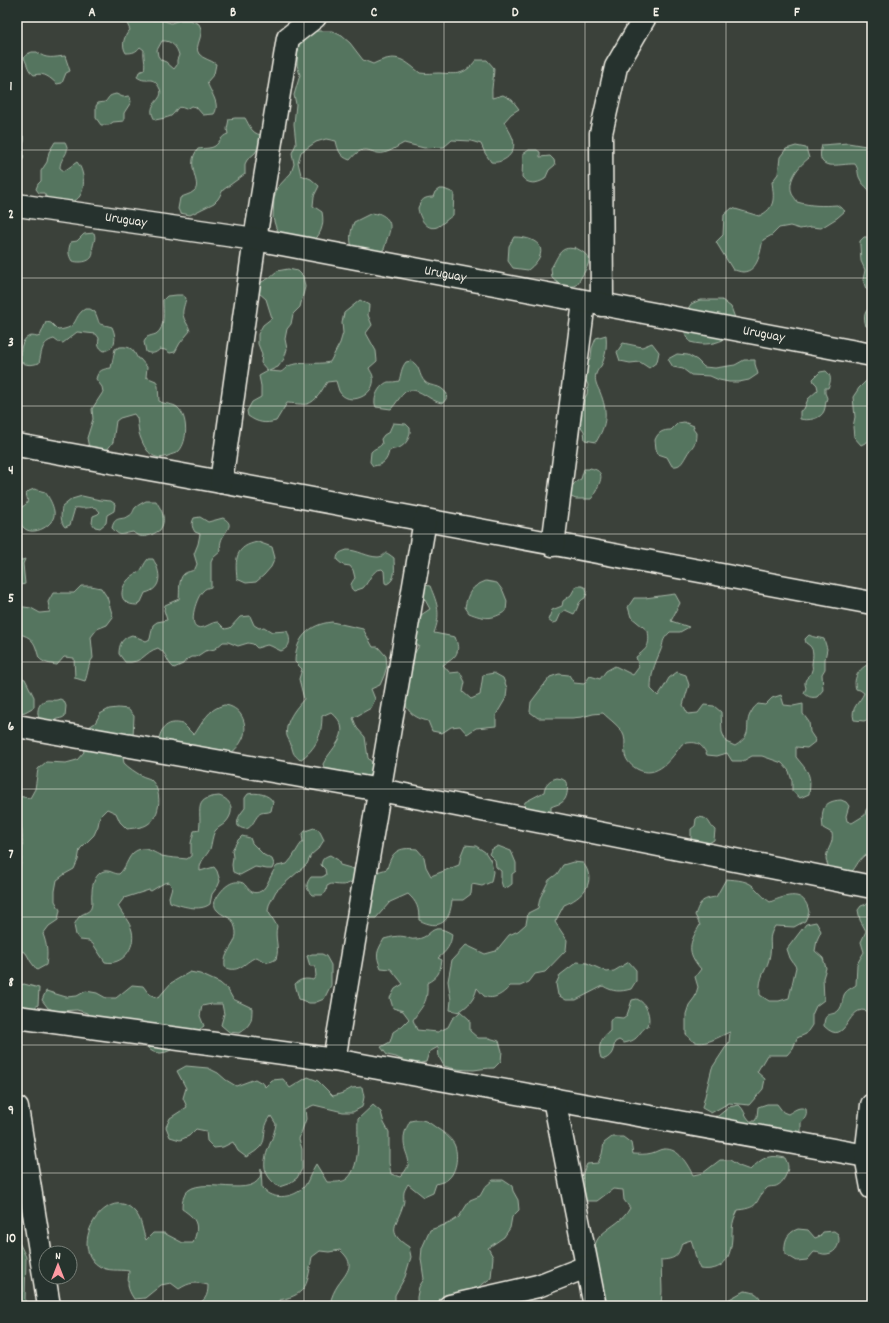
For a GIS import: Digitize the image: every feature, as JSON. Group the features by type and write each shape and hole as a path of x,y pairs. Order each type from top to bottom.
{"street":[{"path":"221,482 255,240 288,38 315,17"},
{"path":"553,544 593,303 600,133 616,67 645,17"},
{"name":"Uruguay","path":"17,205 255,240 872,355"},
{"path":"17,446 221,482 872,603"},
{"path":"334,1060 425,520"},
{"path":"17,726 380,790 872,887"},
{"path":"17,1017 334,1060 869,1157"},
{"path":"554,1099 586,1267 595,1306"},
{"path":"872,1105 869,1157 872,1188"},
{"path":"17,1108 49,1306"},
{"path":"450,1306 538,1286 586,1267"}],"green space":[{"path":"124,17 147,17 151,20 161,20 171,23 180,20 190,20 199,24 201,32 197,47 199,54 216,64 214,74 207,82 216,102 216,110 214,114 203,115 196,107 191,106 186,109 180,107 171,116 155,120 152,110 153,106 160,97 160,89 152,80 144,80 137,77 139,72 144,70 144,50 140,47 134,52 126,53 124,50 124,41 130,30","holes":["162,41 173,45 177,49 179,55 177,65 174,69 166,62 161,60 158,56 157,50"]},
{"path":"310,31 332,31 342,36 350,43 363,60 373,64 393,58 403,61 420,73 455,74 468,69 476,60 487,60 494,68 492,98 503,95 512,100 519,109 511,114 504,122 513,139 514,144 511,153 505,159 491,162 481,144 471,141 452,140 444,147 424,148 404,143 382,153 365,150 356,154 350,160 340,153 336,141 326,139 316,142 301,152 298,162 301,175 311,179 319,186 314,196 313,206 322,212 323,222 321,230 317,238 310,245 282,236 276,228 273,218 274,198 277,188 291,173 294,164 292,153 296,144 294,124 296,104 294,95 300,75 297,65 298,46 302,36"},
{"path":"37,52 40,55 47,57 65,56 70,71 66,73 62,83 57,84 44,75 34,75 32,73 24,58 27,54"},
{"path":"116,94 123,97 130,97 131,102 124,113 124,121 113,122 109,125 101,125 96,118 96,106 98,103 105,102 110,96"},
{"path":"245,118 251,129 255,133 261,135 263,140 255,153 247,160 245,164 245,174 223,190 214,203 190,215 180,213 178,209 180,198 194,191 196,188 193,167 194,155 198,149 215,146 228,134 227,129 229,119"},
{"path":"17,134 24,137 24,140 23,160 17,166"},
{"path":"55,142 65,142 67,146 60,168 64,171 77,162 82,172 82,191 76,200 71,202 49,202 44,193 39,193 36,189 41,181 41,171 47,162 49,152"},
{"path":"848,143 872,147 872,199 869,190 859,177 855,164 830,165 822,160 820,154 822,145"},
{"path":"796,146 806,148 809,158 795,173 791,183 792,194 797,202 827,206 837,205 845,211 821,228 811,227 800,229 790,226 779,228 772,235 763,240 760,255 756,264 752,268 743,272 733,270 716,242 723,235 724,215 732,208 759,216 765,213 773,202 772,182 778,174 780,157 786,149"},
{"path":"529,150 537,150 540,152 540,157 550,156 554,160 555,165 549,170 545,179 539,182 533,183 524,180 522,177 523,154"},
{"path":"439,189 444,189 454,193 453,215 437,227 433,228 426,225 418,208 423,200 433,197 435,192"},
{"path":"372,213 383,215 390,223 390,230 384,249 378,252 365,254 352,247 351,231 354,222"},
{"path":"94,233 95,238 91,258 82,262 72,261 69,252 71,242 77,241 84,234"},
{"path":"514,237 531,240 540,247 541,252 539,257 528,270 513,268 508,261 509,246"},
{"path":"864,237 872,237 872,292 866,289 863,280 865,270 861,261 860,241"},
{"path":"574,247 587,256 589,262 577,284 570,287 560,284 552,278 551,268 562,251 570,248 575,249"},
{"path":"288,269 298,271 303,276 305,287 300,307 293,314 291,324 287,329 285,339 287,349 284,359 278,367 269,371 281,372 288,366 330,362 340,343 343,333 342,323 344,313 360,300 369,305 368,315 372,325 366,333 376,351 377,361 369,368 373,375 371,389 361,397 349,399 343,396 339,391 336,381 327,382 310,403 287,403 276,421 262,422 248,416 247,411 252,402 261,397 259,376 268,371 261,363 262,354 258,344 258,334 263,325 272,318 266,299 259,293 260,283 277,271"},
{"path":"182,295 186,298 183,315 190,331 175,352 170,353 160,349 153,353 146,352 144,342 147,337 156,334 159,331 163,323 163,300 167,296"},
{"path":"700,300 722,300 731,307 735,318 729,337 710,344 690,342 685,333 686,312 691,304"},
{"path":"872,305 872,328 866,326 864,317 867,310"},
{"path":"85,309 90,309 95,312 100,324 112,327 115,339 111,348 104,351 102,350 99,345 99,338 96,334 77,332 63,343 54,339 47,342 44,345 39,363 29,365 20,361 21,347 25,339 32,336 40,336 46,322 51,323 58,330 65,329 73,325 78,315"},
{"path":"606,335 605,355 603,362 595,376 596,383 603,399 605,412 604,424 600,436 596,442 585,440 584,431 578,423 577,413 587,394 588,385 584,376 585,366 591,357 592,348 596,338"},
{"path":"623,343 642,347 652,343 659,352 657,362 649,368 640,362 630,363 620,361 617,352"},
{"path":"120,347 132,349 138,359 140,359 147,367 146,377 156,381 158,386 159,401 176,406 184,417 186,429 184,441 182,447 176,453 162,458 152,455 145,448 139,433 137,418 134,414 120,418 116,421 113,442 107,450 103,453 89,448 87,438 93,419 92,409 103,392 102,387 96,379 101,370 111,368 115,349"},
{"path":"677,354 688,355 697,360 704,367 715,368 735,365 744,360 755,360 758,374 749,380 739,382 719,380 710,376 691,375 683,369 673,367 668,359"},
{"path":"411,361 418,368 425,382 441,388 447,394 443,403 414,390 410,390 403,394 391,409 376,407 375,400 379,389 388,382 399,381 404,364"},
{"path":"826,371 829,375 830,383 828,388 825,388 827,398 824,411 820,416 814,419 800,419 800,411 804,409 808,399 818,390 813,379 820,372"},
{"path":"866,381 872,382 872,437 871,440 861,445 854,437 853,427 855,417 853,397"},
{"path":"684,422 694,426 693,429 696,433 695,441 682,463 677,466 672,466 667,457 658,454 655,440 661,432 671,430 678,423"},
{"path":"393,423 406,424 410,428 408,440 399,448 389,451 386,460 382,463 373,466 370,462 371,452 382,444 381,439 389,432"},
{"path":"590,468 598,471 601,476 601,480 593,497 591,499 576,499 571,497 568,494 572,487 581,479 584,469"},
{"path":"34,489 45,492 53,506 54,516 48,525 32,531 27,530 21,525 19,515 20,509 27,503 26,494"},
{"path":"82,496 111,501 115,504 114,511 107,515 106,523 100,528 95,527 92,523 93,516 100,512 97,508 93,507 75,508 70,525 65,527 63,525 61,518 62,507 72,499"},
{"path":"146,501 156,501 160,508 163,515 163,522 160,530 150,535 139,536 133,532 119,534 112,528 115,521 130,515 136,507"},
{"path":"200,517 208,522 223,518 228,521 229,528 220,545 221,551 213,558 211,562 211,587 204,590 198,598 194,609 194,625 200,628 218,622 225,629 230,628 240,617 250,616 254,625 259,628 264,627 272,632 287,631 289,643 287,647 281,651 267,645 257,648 253,644 248,643 238,646 228,642 223,642 215,649 205,651 196,657 191,657 183,664 174,668 164,653 158,648 149,652 140,660 125,662 119,654 122,642 132,635 146,641 150,639 153,625 157,622 167,620 164,610 165,605 179,599 180,582 182,576 185,573 195,569 197,564 194,554 200,534 195,532 192,524 194,518"},
{"path":"258,542 272,547 275,558 271,567 256,582 246,583 237,579 236,565 238,554 250,544"},
{"path":"347,550 374,557 381,556 386,553 390,555 394,558 394,576 387,584 385,583 384,571 382,569 375,571 363,588 354,591 351,588 355,578 353,570 350,566 343,565 337,560 341,552"},
{"path":"25,559 23,564 25,584 17,586 17,562"},
{"path":"148,559 153,559 158,569 158,584 151,591 145,593 141,602 137,605 126,602 122,595 124,586 131,577 140,571"},
{"path":"486,581 497,583 503,591 507,601 506,611 488,618 469,613 465,607 471,590 477,585"},
{"path":"420,584 430,586 437,604 438,615 434,633 455,637 457,642 458,650 455,657 443,665 450,673 460,672 465,682 463,692 471,699 480,695 483,675 494,673 503,678 507,688 506,698 496,715 496,726 476,728 467,734 460,726 451,727 442,733 432,731 428,721 418,718 407,709 404,699 404,688 412,660 419,646 411,641 412,621 430,609 425,600 417,594"},
{"path":"81,586 101,588 107,597 113,617 107,625 97,629 91,637 93,658 85,681 75,678 74,658 64,657 57,665 45,662 39,658 35,645 27,636 17,634 17,606 31,608 40,613 50,612 48,602 53,593 74,593"},
{"path":"576,586 586,588 587,593 585,598 579,603 574,614 565,610 561,613 557,622 552,623 548,620 552,610 562,606 563,601 571,595"},
{"path":"675,594 680,603 671,621 689,627 680,632 670,632 665,638 653,670 651,689 658,696 669,678 677,672 686,675 689,685 683,705 688,714 698,713 704,705 714,706 721,712 722,732 726,742 735,746 745,737 747,733 749,716 758,704 765,705 772,698 781,695 784,705 793,706 803,704 803,714 809,722 810,732 816,741 807,748 796,747 796,757 804,766 808,774 810,782 809,794 800,798 792,791 792,781 789,771 782,763 762,756 752,756 743,761 732,761 727,753 717,756 707,755 703,747 694,743 682,744 669,761 663,766 651,772 644,772 628,762 625,755 625,741 623,733 603,713 572,718 538,718 530,712 531,702 550,677 559,674 569,675 574,683 584,684 590,676 600,679 606,671 615,666 633,675 639,667 636,657 647,646 649,636 648,631 631,617 628,607 634,598"},
{"path":"332,622 363,629 373,647 378,647 386,656 387,666 380,685 371,689 375,699 371,708 353,718 357,728 365,737 368,758 375,766 382,783 345,780 344,771 336,777 326,774 323,764 340,738 342,732 338,719 331,712 322,716 321,729 317,741 306,756 300,760 294,753 287,736 287,726 289,721 294,711 304,699 299,679 302,669 295,662 298,646 305,634 310,629 324,623"},
{"path":"809,635 824,639 827,649 825,669 822,674 823,690 817,697 810,697 804,693 806,688 805,682 811,673 812,668 812,649 806,643 805,639"},
{"path":"872,663 872,718 864,721 854,720 854,708 864,693 856,689 856,676 861,669"},
{"path":"17,676 25,679 34,697 34,707 17,714"},
{"path":"60,699 64,701 66,706 65,716 52,722 40,720 38,710 41,704 46,700"},
{"path":"224,705 235,708 239,712 244,721 245,727 242,741 229,755 158,742 163,729 169,724 173,723 183,724 194,735 210,713 218,707"},
{"path":"109,709 128,709 134,716 133,737 122,753 124,763 137,773 150,779 154,784 159,796 158,809 156,815 148,824 141,827 127,829 120,822 116,813 107,809 100,816 94,835 80,849 78,860 74,869 57,880 55,901 60,910 58,920 49,926 43,934 47,949 46,965 37,970 26,953 17,949 17,872 20,868 23,847 20,819 17,817 17,796 30,798 35,789 38,769 46,762 66,763 77,760 84,752 80,743 86,729 95,723 100,714"},
{"path":"557,778 567,782 567,794 565,799 560,804 551,807 551,813 523,811 525,802 544,792 548,783"},
{"path":"248,794 262,794 269,797 273,802 271,811 258,815 252,825 246,829 238,826 238,821 239,816 245,808 245,798"},
{"path":"219,796 227,800 230,804 231,811 225,823 215,831 210,849 203,859 200,868 200,871 214,867 220,881 212,894 210,904 201,908 196,908 170,902 169,897 172,887 169,882 164,883 151,891 149,890 124,898 118,906 131,928 133,937 132,944 130,949 122,958 111,963 105,962 93,944 89,941 80,940 76,935 74,925 80,916 89,911 91,908 93,886 97,876 104,871 119,874 133,853 141,849 148,850 165,857 187,859 191,856 191,843 194,831 199,830 201,803 210,797"},
{"path":"841,800 846,802 849,806 846,816 847,821 852,823 865,815 869,806 872,806 872,859 865,855 849,874 829,870 826,860 832,833 823,828 822,817 824,808 830,802"},
{"path":"698,817 705,818 715,830 714,840 707,844 691,841 691,829 695,826 696,819"},
{"path":"314,828 319,830 324,840 319,848 311,855 307,864 276,891 269,905 268,911 277,926 276,959 271,962 266,962 257,957 238,968 230,969 225,967 225,960 236,935 232,920 220,913 215,907 215,902 218,896 227,886 234,882 243,883 253,892 261,891 266,886 277,866 287,864 292,858 303,841 302,835 305,831"},
{"path":"242,836 250,838 252,843 264,855 272,859 274,864 272,869 255,867 240,875 233,872 232,850"},
{"path":"465,845 476,846 485,852 491,861 493,872 491,882 482,886 472,884 471,894 463,900 452,900 449,914 443,922 433,925 419,920 417,906 408,894 390,902 376,918 366,918 377,872 387,869 394,854 400,850 417,849 424,857 426,867 431,876 459,865"},
{"path":"498,846 511,851 516,863 516,871 512,874 512,884 503,888 501,871 496,867 495,860 489,854 491,850"},
{"path":"330,855 338,860 340,865 354,869 355,879 346,884 331,884 327,886 326,892 322,895 312,895 307,889 307,884 311,877 322,877 326,875 325,869 321,865 324,858"},
{"path":"573,862 583,863 589,877 586,888 582,894 564,905 555,922 567,940 566,950 545,972 535,974 529,982 520,986 510,986 498,996 491,998 484,996 477,988 471,1002 460,1011 470,1020 470,1031 478,1038 489,1038 499,1041 502,1051 501,1061 494,1068 462,1070 444,1066 439,1057 438,1047 429,1052 426,1062 416,1064 387,1055 381,1047 390,1042 393,1032 409,1019 403,1011 393,1008 390,998 395,989 403,984 391,969 381,968 377,956 384,939 398,936 413,939 421,938 435,929 445,930 452,934 448,948 438,958 442,960 436,977 427,983 426,1000 413,1020 417,1030 438,1032 448,1027 452,1019 460,1012 450,1010 451,1000 448,981 452,960 466,945 485,954 496,951 509,935 518,931 526,924 528,913 538,908 540,898 549,880 557,874 563,865"},
{"path":"726,879 742,881 750,884 770,902 789,896 799,897 804,900 809,912 805,921 794,927 775,926 773,930 770,937 769,960 760,982 760,995 769,1001 779,1001 789,998 796,967 790,958 787,949 806,924 816,922 821,931 817,940 815,951 823,958 826,968 823,978 824,1000 816,1006 812,1015 812,1025 806,1034 797,1038 793,1048 787,1055 767,1055 757,1072 765,1079 763,1089 749,1105 729,1103 711,1113 702,1108 712,1068 729,1042 730,1032 707,1042 702,1043 693,1041 686,1034 686,1014 689,1005 695,997 698,987 695,977 701,969 696,963 691,952 693,937 700,925 695,915 698,907 704,900 716,897"},
{"path":"872,902 872,1011 869,1012 862,1010 856,1012 843,1029 838,1032 832,1032 824,1026 824,1021 827,1016 839,1010 845,993 856,985 857,964 864,952 861,942 866,931 860,920 858,910 861,906"},
{"path":"312,954 322,954 326,956 331,965 331,985 324,999 314,1003 309,1003 299,999 295,984 303,979 313,980 316,976 315,966 310,966 307,956"},
{"path":"577,962 587,963 607,972 614,971 629,962 636,970 636,981 631,989 617,991 603,986 576,1000 566,1000 558,995 556,984 560,975"},
{"path":"190,972 200,974 220,983 228,990 233,999 252,1008 251,1020 246,1028 239,1033 229,1032 221,1025 224,1014 222,1004 202,1006 200,1016 204,1026 177,1047 161,1053 154,1052 147,1047 143,1039 91,1022 87,1013 77,1010 57,1011 48,1008 42,1000 46,991 66,997 77,996 86,991 97,993 106,998 116,998 132,985 143,986 149,994 158,998 171,983"},
{"path":"24,984 39,988 38,1005 34,1008 17,1008 17,986"},
{"path":"637,999 646,1007 649,1019 648,1026 636,1038 629,1042 624,1043 619,1040 615,1042 610,1056 605,1059 601,1058 599,1050 602,1040 610,1031 610,1021 613,1017 623,1018 627,1015 632,1000"},
{"path":"186,1066 208,1068 218,1073 236,1086 255,1079 264,1084 265,1087 272,1080 283,1079 290,1088 308,1077 318,1081 333,1096 352,1088 362,1087 364,1097 362,1107 353,1112 343,1112 314,1105 305,1109 306,1119 299,1139 302,1149 302,1169 297,1178 288,1184 279,1187 271,1180 266,1172 265,1165 276,1124 271,1116 265,1128 263,1142 260,1147 246,1157 238,1151 233,1142 223,1147 214,1148 207,1141 206,1131 196,1129 189,1136 180,1140 170,1137 166,1127 170,1118 187,1107 183,1098 186,1088 177,1071"},
{"path":"767,1104 777,1104 783,1112 788,1114 799,1108 806,1109 806,1116 801,1122 801,1131 798,1136 708,1117 718,1116 729,1107 739,1105 750,1121 755,1121 758,1107"},
{"path":"373,1105 381,1112 384,1123 389,1132 389,1163 391,1174 400,1177 408,1166 404,1139 405,1132 410,1121 422,1120 431,1124 451,1139 456,1148 457,1159 452,1174 445,1181 436,1184 433,1193 424,1197 408,1184 404,1191 404,1203 396,1223 395,1232 397,1237 409,1247 411,1257 405,1277 395,1295 395,1306 333,1306 330,1303 335,1289 349,1268 348,1259 340,1250 329,1252 320,1251 312,1257 309,1274 302,1291 280,1300 280,1306 193,1306 205,1298 208,1289 208,1285 196,1283 186,1285 179,1289 171,1283 161,1285 145,1298 134,1299 129,1288 129,1271 102,1268 90,1256 87,1244 89,1232 95,1220 103,1210 114,1204 125,1205 135,1212 141,1222 146,1240 153,1233 164,1233 183,1243 193,1243 197,1227 196,1223 191,1216 182,1209 182,1204 188,1191 197,1187 233,1187 254,1184 260,1177 261,1168 262,1188 265,1191 279,1197 290,1195 295,1194 303,1188 316,1164 327,1182 346,1180 355,1166 357,1158 358,1119"},
{"path":"612,1137 623,1137 631,1143 633,1154 649,1154 661,1149 669,1149 674,1151 682,1158 693,1175 703,1173 720,1160 730,1160 739,1166 750,1170 758,1162 774,1156 785,1158 788,1169 780,1184 767,1188 756,1203 751,1207 738,1210 734,1218 730,1252 728,1258 720,1266 715,1268 700,1269 691,1240 682,1243 679,1251 673,1258 661,1260 661,1306 592,1306 591,1268 597,1241 601,1235 624,1217 630,1208 624,1200 623,1190 613,1189 597,1201 587,1201 579,1193 582,1175 587,1164 598,1163 602,1154 604,1143"},
{"path":"493,1180 503,1180 512,1186 518,1200 519,1210 512,1217 510,1228 504,1237 488,1248 493,1257 491,1278 475,1290 504,1294 510,1306 417,1306 419,1287 424,1279 421,1259 422,1248 430,1230 450,1223 459,1217 470,1200 480,1196 485,1187"},
{"path":"798,1229 808,1230 815,1238 820,1236 823,1232 834,1231 839,1237 837,1247 833,1252 824,1254 814,1252 807,1260 797,1261 785,1254 785,1250 788,1236"},
{"path":"17,1238 26,1257 26,1306 17,1306"},
{"path":"744,1291 757,1294 762,1306 721,1306 726,1301"}]}
